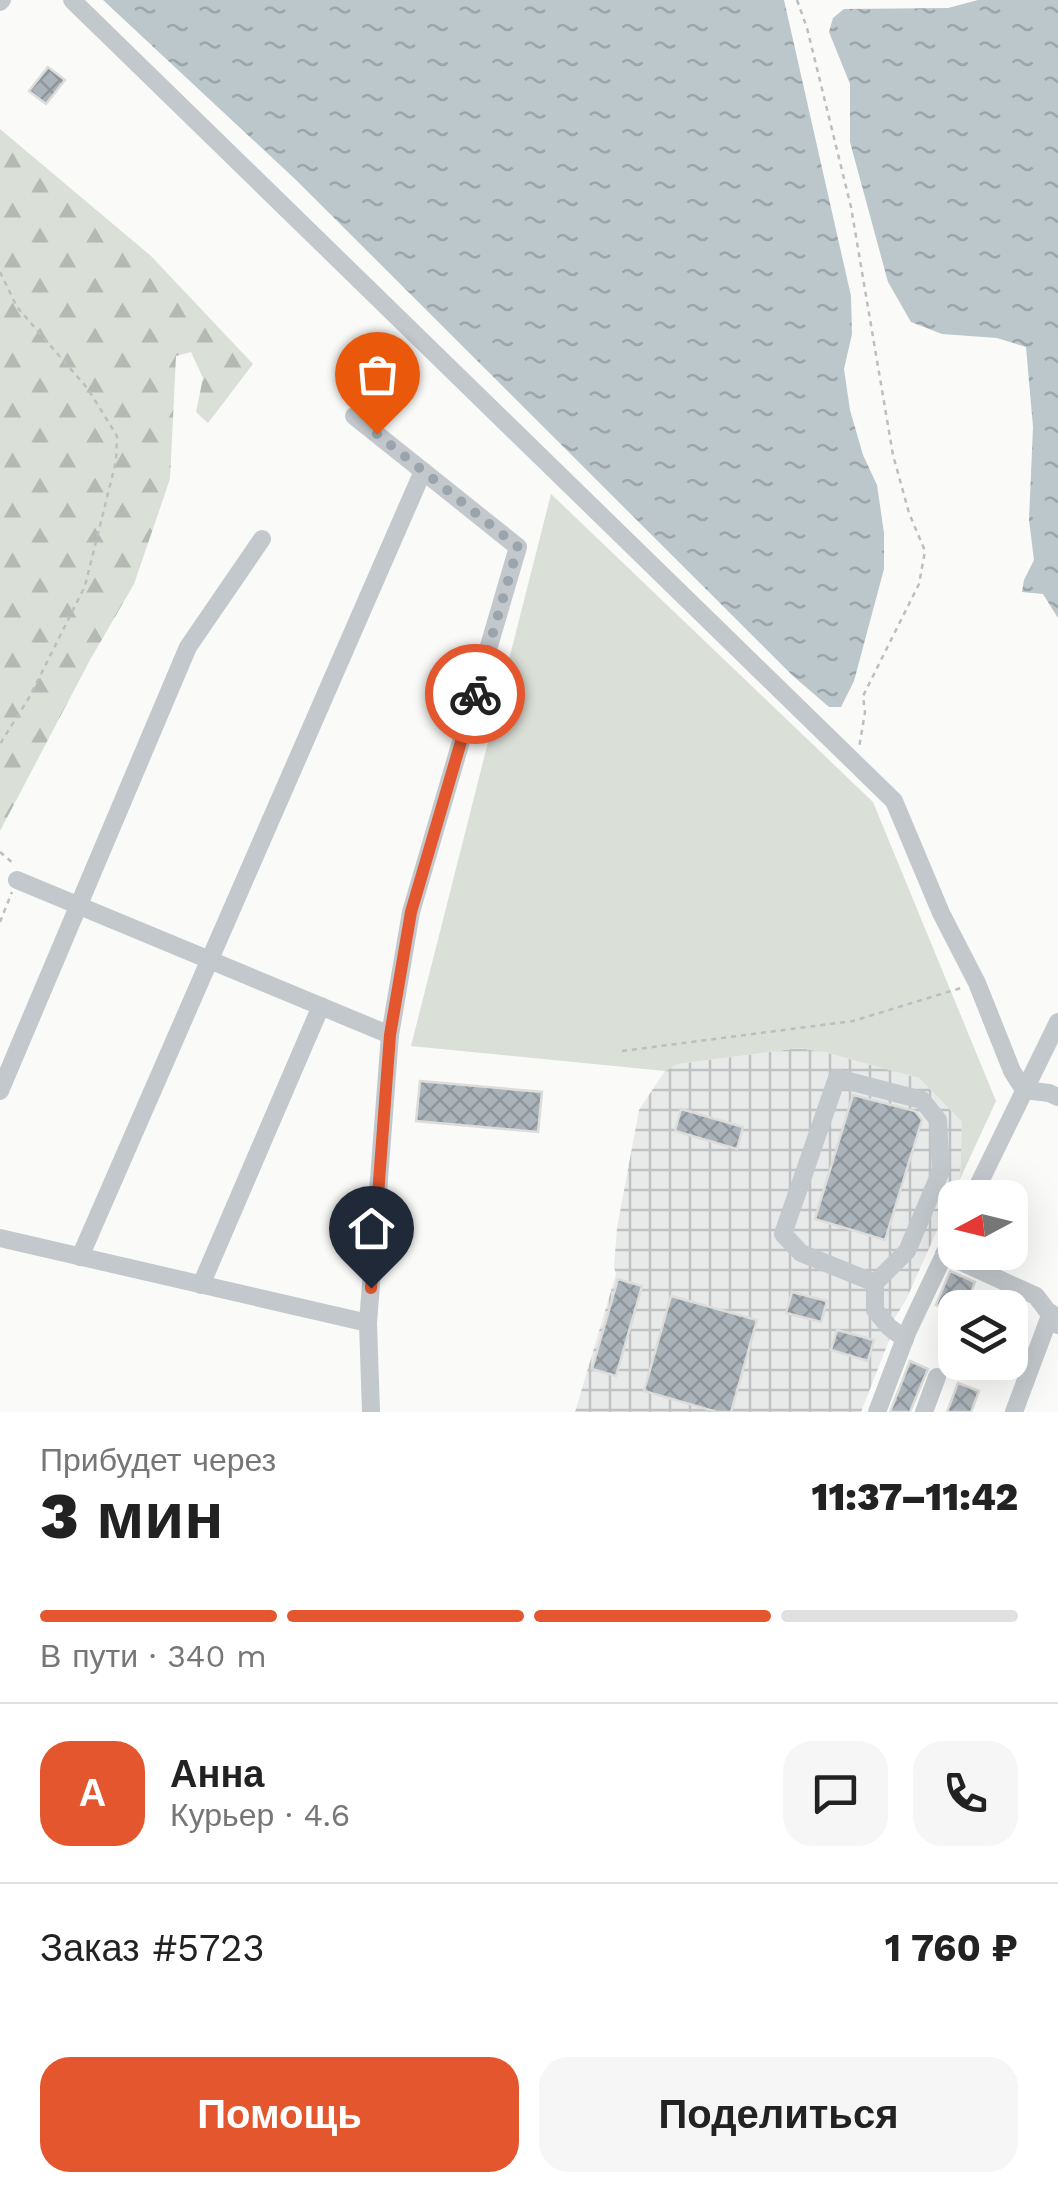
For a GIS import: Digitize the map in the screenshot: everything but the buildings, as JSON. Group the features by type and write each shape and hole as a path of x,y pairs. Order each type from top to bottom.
{"street":[{"path":"72,0 894,801 941,913 977,983 1012,1072 1024,1090 1058,1097"},
{"path":"354,416 518,547 411,912 390,1035 368,1324 370,1412"},
{"path":"80,1256 423,471"},
{"path":"0,1091 188,647 262,539"},
{"path":"17,880 390,1035"},
{"path":"202,1285 320,1006"},
{"path":"981,1180 1058,1022"},
{"path":"875,1283 801,1253 783,1234 836,1078 922,1100 938,1120 941,1171 907,1251 875,1283 875,1310 905,1339"},
{"path":"0,1238 368,1324"},
{"path":"875,1401 938,1267"},
{"path":"979,1270 1036,1296 1055,1319 1014,1412"},
{"path":"924,1412 938,1377"}],"path":[{"path":"797,0 851,207 893,455 924,552 919,584 863,696 865,712 857,764"},
{"path":"0,272 17,308 88,389 116,436 116,461 85,586 30,696 0,744"},
{"path":"0,852 21,869 0,922"},
{"path":"622,1051 853,1021 977,983"}],"shaded area":[{"path":"799,1048 824,1052 919,1078 962,1122 960,1179 938,1180 938,1228 906,1300 886,1332 890,1338 861,1412 575,1412 616,1274 617,1228 639,1110 665,1071 678,1064"}],"green space":[{"path":"0,129 151,256 253,364 208,423 196,412 203,378 191,352 176,356 170,479 134,584 0,831"},
{"path":"551,494 873,802 996,1101 960,1179 962,1122 919,1078 824,1052 799,1048 678,1064 665,1071 411,1046"}],"water":[{"path":"103,0 784,0 851,296 852,334 844,369 850,410 863,455 877,485 884,533 884,569 854,681 841,707 829,707 793,676 295,179"},
{"path":"978,0 1058,0 1058,618 1043,594 1022,592 1034,560 1029,520 1033,427 1026,347 997,338 942,334 911,322 888,282 850,142 850,84 829,32 833,18 844,9 948,8"}],"way so far":[{"path":"377,434 518,547 475,694"}],"route":[{"path":"371,1288 390,1035 411,912 475,694"}]}
